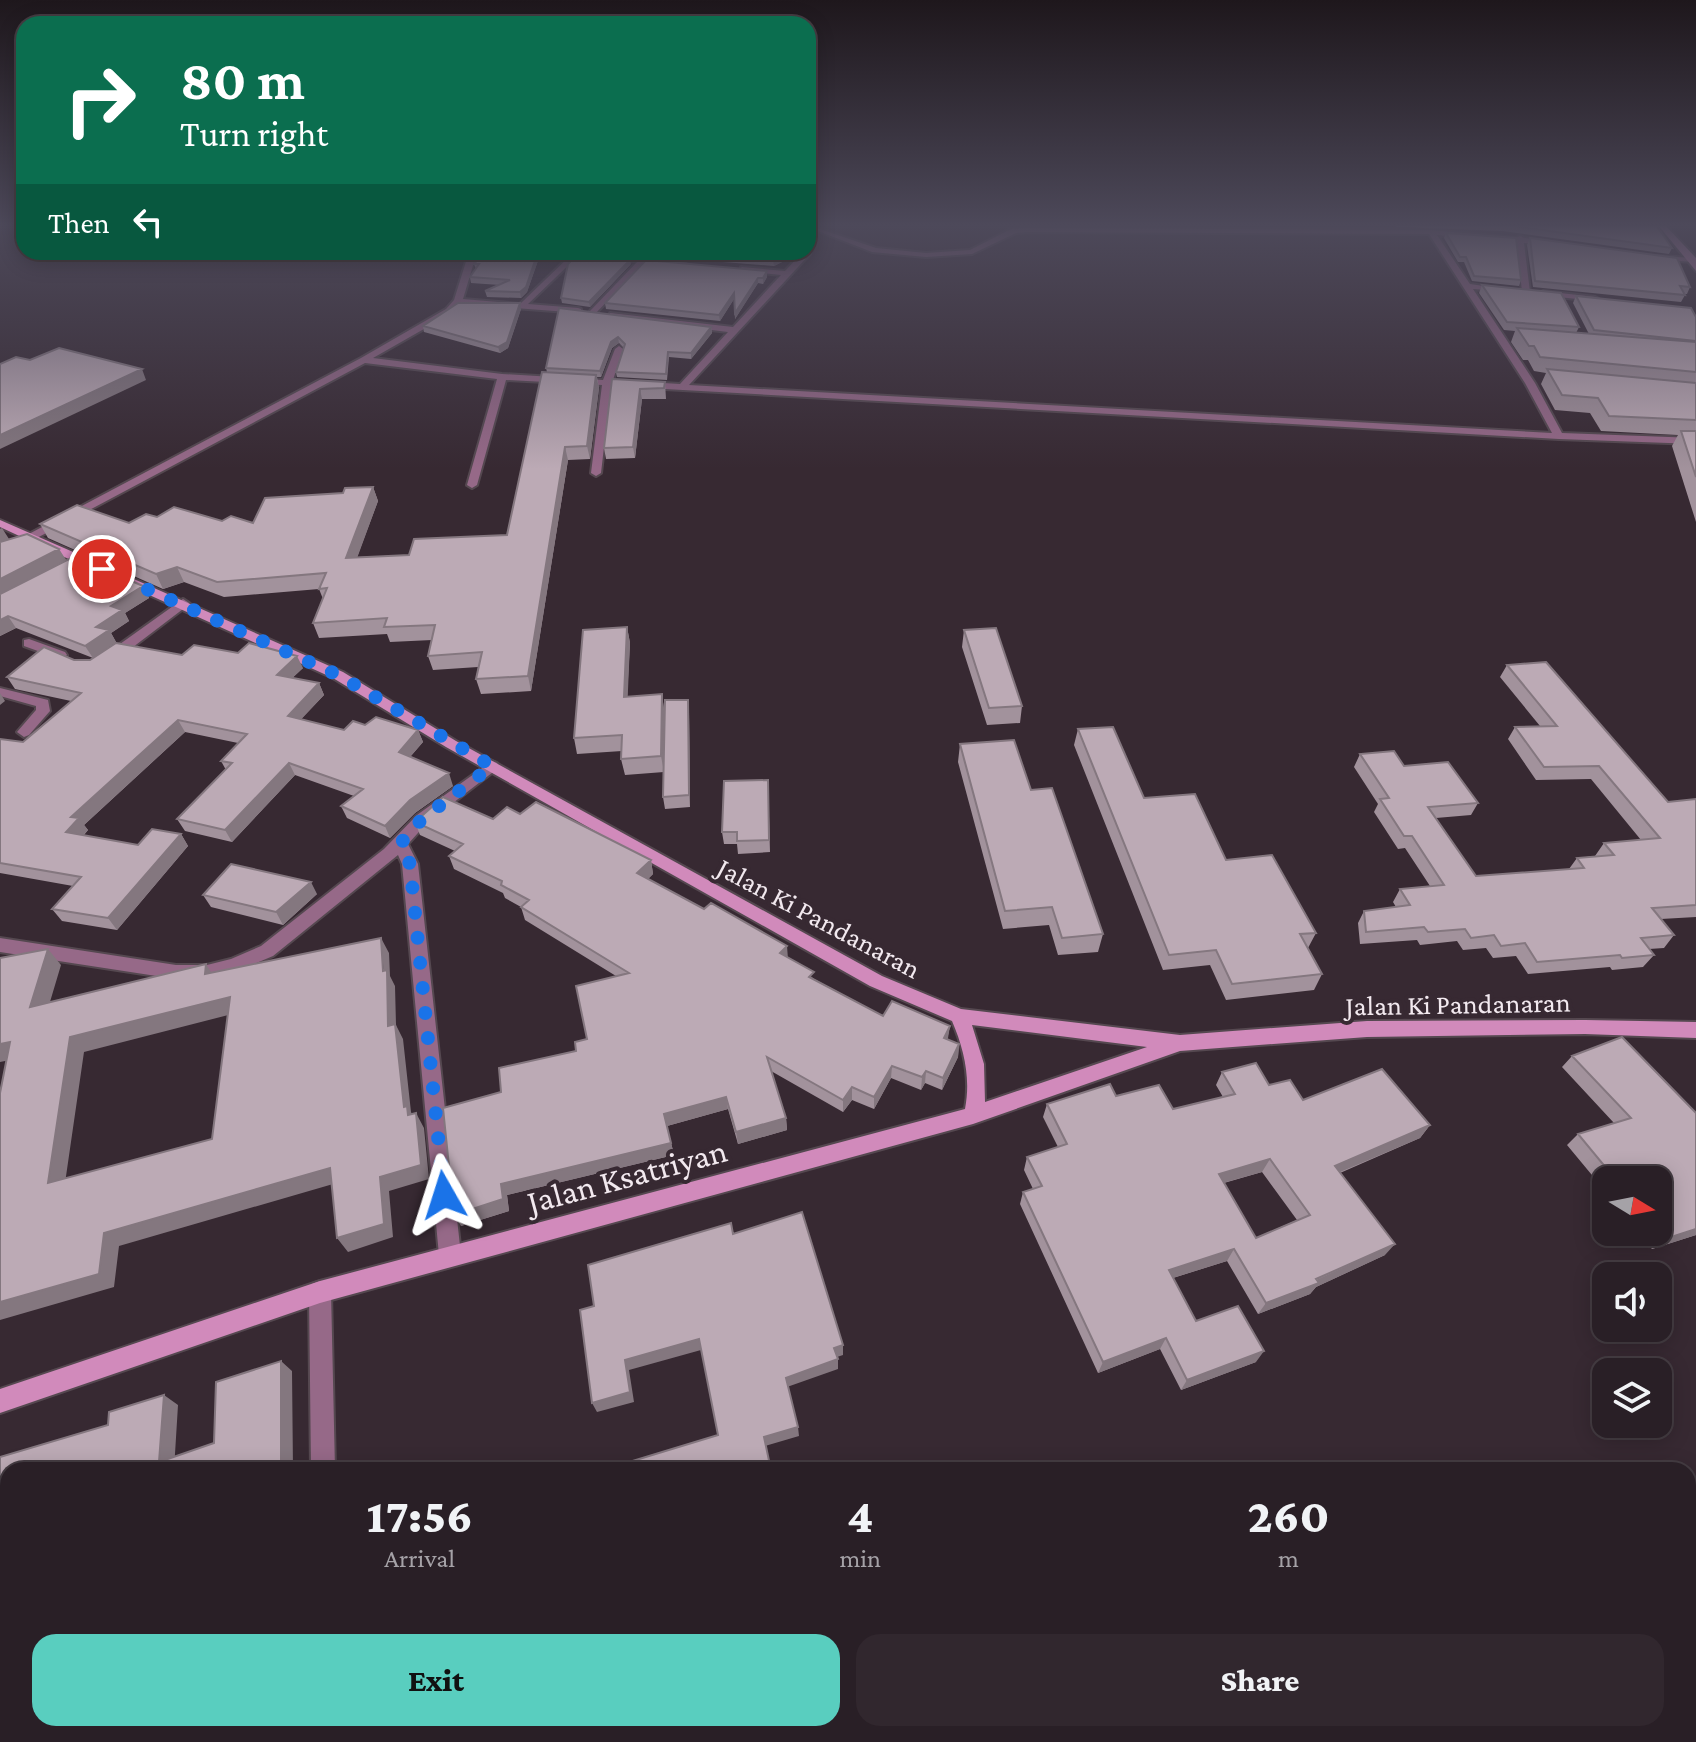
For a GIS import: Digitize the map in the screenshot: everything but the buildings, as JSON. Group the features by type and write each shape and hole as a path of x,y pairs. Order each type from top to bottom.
{"main road":[{"name":"Jalan Ki Pandanaran","path":"0,523 31,537 73,564 183,603 338,675 492,766 876,981 959,1016 1180,1043 1367,1029 1585,1027 1696,1030"},
{"path":"959,1016 971,1042 976,1066 978,1093 973,1115"},
{"name":"Jalan Ksatriyan","path":"0,1401 320,1292 973,1115 1180,1043"}],"street":[{"path":"0,550 31,537 364,360 453,306"},
{"path":"542,306 735,330"},
{"path":"593,313 599,306"},
{"path":"682,387 756,306"},
{"path":"1480,306 1526,377 1559,436"},
{"path":"1499,335 1513,336"},
{"path":"596,473 607,383 619,349"},
{"path":"364,360 502,377 1696,441"},
{"path":"472,485 502,377"},
{"path":"1526,377 1541,378"},
{"path":"97,665 183,603"},
{"path":"29,643 75,661"},
{"path":"0,692 43,703 43,711 24,732"},
{"path":"0,945 176,972 207,972 234,965 267,951 400,844 422,819 492,766"},
{"path":"400,844 410,864 450,1255"},
{"path":"320,1292 323,1462"}],"route":[{"path":"102,569 227,622 338,675 492,766 422,819 400,844 410,864 444,1195"}]}
